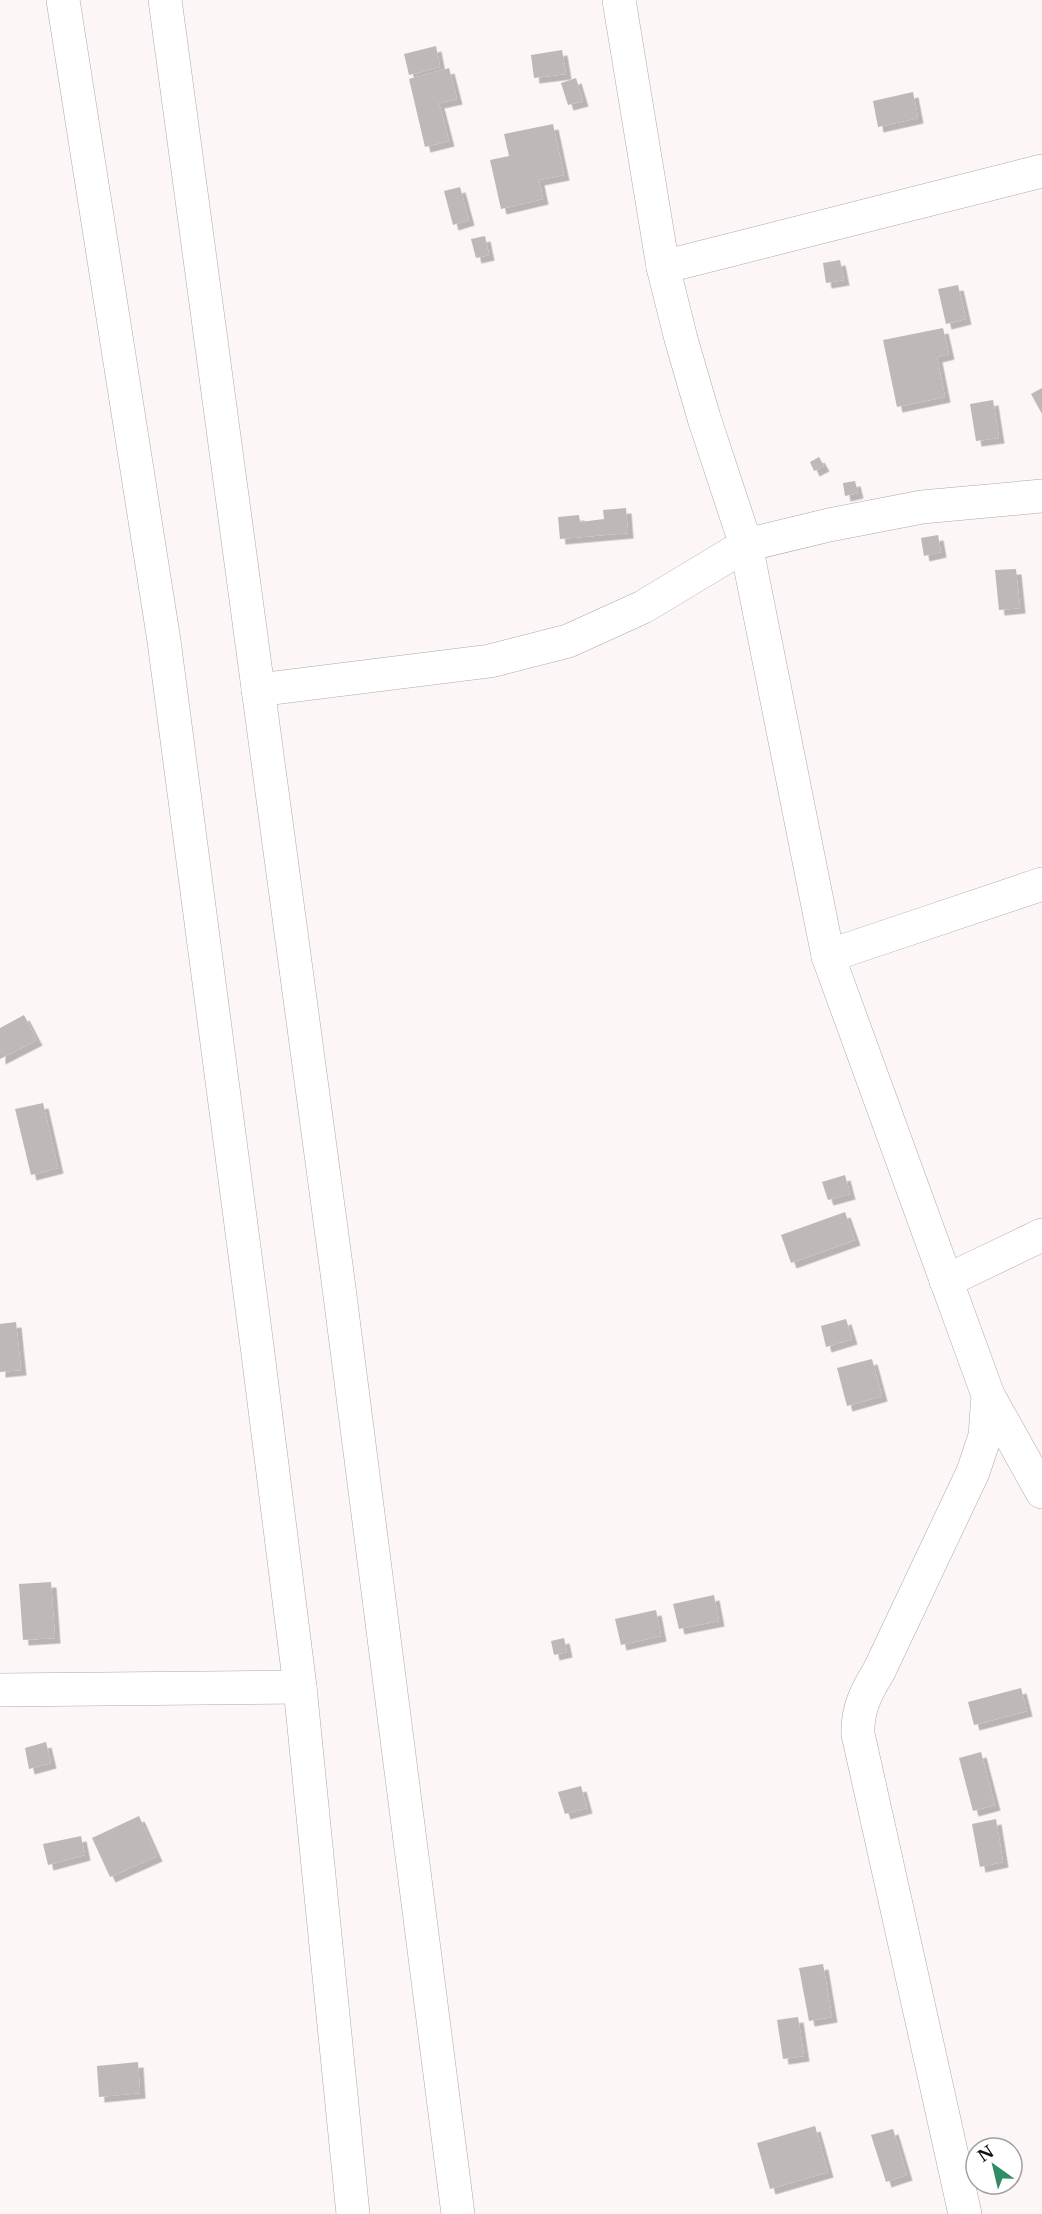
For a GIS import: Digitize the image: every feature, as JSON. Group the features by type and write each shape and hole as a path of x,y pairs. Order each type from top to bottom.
{"street":[{"path":"63,0 164,641 300,1687 353,2214"},
{"path":"165,0 428,1969 458,2214"},
{"path":"619,0 663,267 704,418 746,545 828,956 988,1395 1042,1492"},
{"path":"663,267 1042,171"},
{"path":"258,690 490,661 568,641 643,607 746,545 829,525 922,507 1042,496"},
{"path":"828,956 1042,884"},
{"path":"946,1281 1042,1235"},
{"path":"965,2214 858,1734 857,1719 862,1701 879,1671 973,1472 985,1436 988,1395"},
{"path":"0,1690 300,1687"}],"building":[{"path":"436,46 440,67 409,75 404,54"},
{"path":"562,50 566,74 534,78 531,55"},
{"path":"449,68 457,99 439,103 449,141 425,147 409,79"},
{"path":"576,78 583,101 568,105 561,83"},
{"path":"913,92 918,118 878,127 873,101"},
{"path":"553,124 564,175 539,180 543,199 501,209 490,160 509,156 504,134"},
{"path":"460,187 469,220 453,225 444,191"},
{"path":"485,236 489,255 476,258 471,239"},
{"path":"840,260 844,280 826,283 823,263"},
{"path":"958,285 966,319 946,324 938,289"},
{"path":"943,328 949,354 937,357 945,397 897,407 883,340"},
{"path":"1042,388 1042,414 1031,394"},
{"path":"993,400 999,438 976,441 970,404"},
{"path":"819,457 824,466 814,471 810,462"},
{"path":"855,481 858,493 845,496 843,483"},
{"path":"626,508 628,533 560,539 558,517 579,515 580,522 604,519 603,510"},
{"path":"938,535 941,552 924,556 921,538"},
{"path":"1016,569 1020,608 999,610 995,570"},
{"path":"24,1015 37,1040 0,1059 0,1028"},
{"path":"43,1103 58,1168 31,1175 15,1109"},
{"path":"845,1175 850,1194 828,1200 822,1182"},
{"path":"845,1212 855,1240 791,1263 781,1235"},
{"path":"846,1319 852,1339 826,1347 821,1326"},
{"path":"16,1322 21,1370 0,1372 0,1324"},
{"path":"872,1359 882,1396 847,1406 837,1368"},
{"path":"51,1582 55,1638 23,1640 19,1584"},
{"path":"714,1595 719,1621 679,1629 673,1604"},
{"path":"656,1610 661,1636 621,1645 615,1619"},
{"path":"564,1638 567,1652 554,1655 551,1641"},
{"path":"1021,1688 1027,1711 974,1725 968,1702"},
{"path":"46,1742 51,1763 29,1769 25,1748"},
{"path":"981,1752 995,1805 973,1811 959,1758"},
{"path":"581,1786 587,1808 565,1814 558,1792"},
{"path":"139,1816 157,1856 110,1877 92,1838"},
{"path":"996,1819 1003,1862 980,1867 972,1824"},
{"path":"81,1836 85,1855 48,1865 43,1844"},
{"path":"823,1964 832,2017 809,2021 799,1968"},
{"path":"798,2017 804,2056 783,2059 777,2020"},
{"path":"138,2062 140,2093 99,2097 97,2066"},
{"path":"815,2126 828,2172 770,2189 757,2143"},
{"path":"893,2129 907,2175 886,2182 871,2135"}]}
